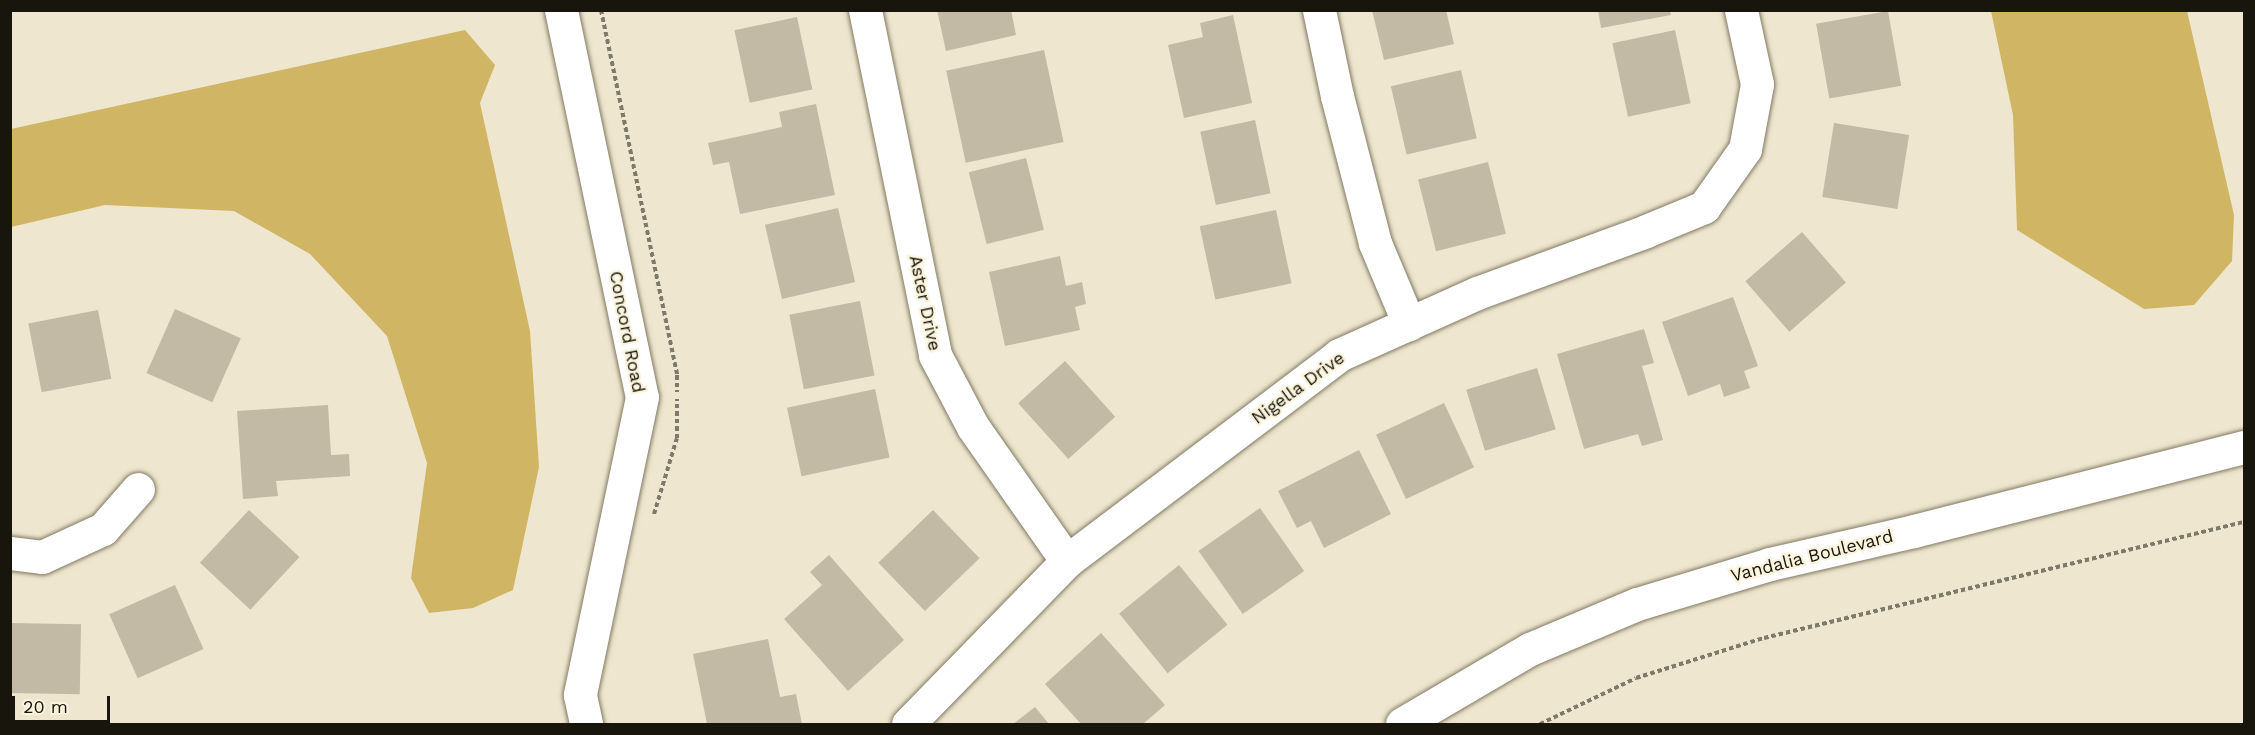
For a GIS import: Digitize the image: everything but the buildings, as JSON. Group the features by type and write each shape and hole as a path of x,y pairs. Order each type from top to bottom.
{"street":[{"name":"Concord Road","path":"561,10 642,397 580,695 586,724"},
{"name":"Aster Drive","path":"866,10 935,355 973,427 1067,561"},
{"path":"1319,10 1337,96 1375,243 1409,324"},
{"name":"Nigella Drive","path":"908,724 1067,561 1339,355 1477,293 1646,231 1704,207 1745,149 1756,84 1741,10"},
{"name":"Vandalia Boulevard","path":"1402,724 1530,649 1637,604 1770,564 1914,531 2244,447"},
{"path":"10,553 42,557 104,529 138,489"}],"path":[{"path":"1540,724 1636,678 1764,638 2244,522"}],"shaded area":[{"path":"1991,11 2187,11 2234,215 2232,261 2194,305 2144,309 2017,230 2013,115"},
{"path":"465,30 495,65 480,103 530,331 539,467 513,590 473,608 429,613 411,578 427,463 387,336 310,254 234,211 105,205 11,227 11,129"}]}
